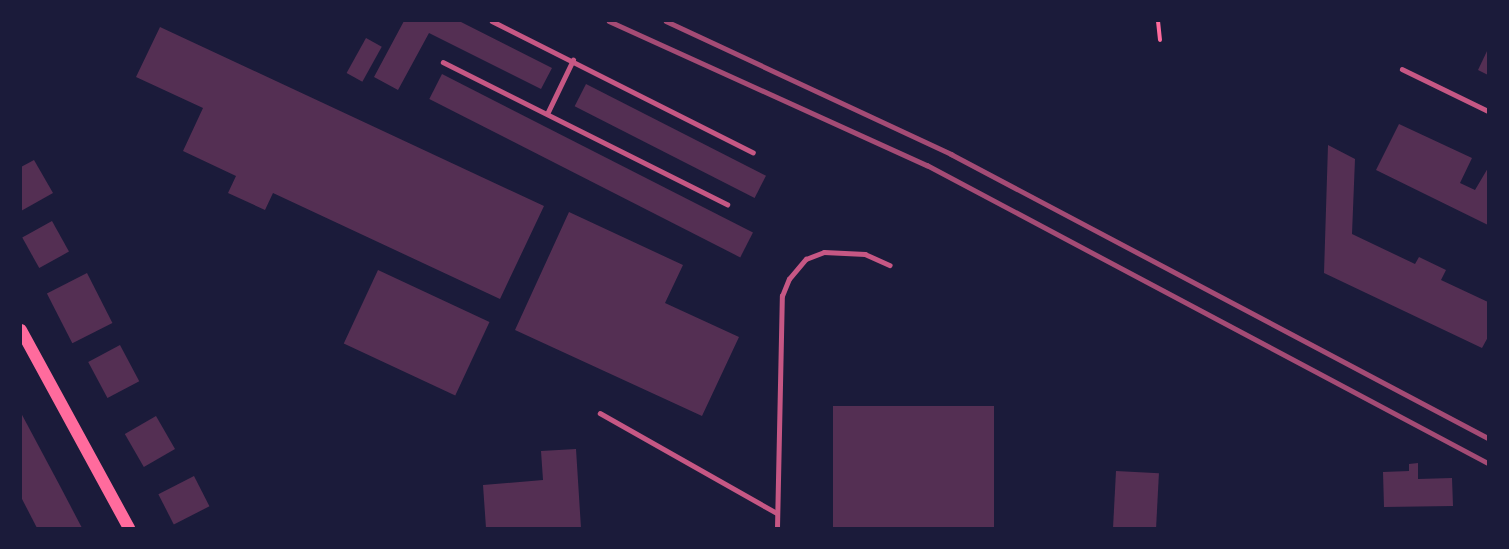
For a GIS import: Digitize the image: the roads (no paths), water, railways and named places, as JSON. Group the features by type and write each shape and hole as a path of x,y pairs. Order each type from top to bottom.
{"main road":[{"path":"21,330 129,528"}],"lane":[{"path":"492,21 753,152"},
{"path":"548,114 573,60"},
{"path":"443,62 727,204"},
{"path":"1402,69 1488,111"},
{"path":"777,528 782,296 789,279 806,259 824,252 865,254 890,265"},
{"path":"600,413 777,513"}],"railway":[{"path":"609,21 927,165 1488,463"},
{"path":"666,21 951,154 1488,438"}]}
